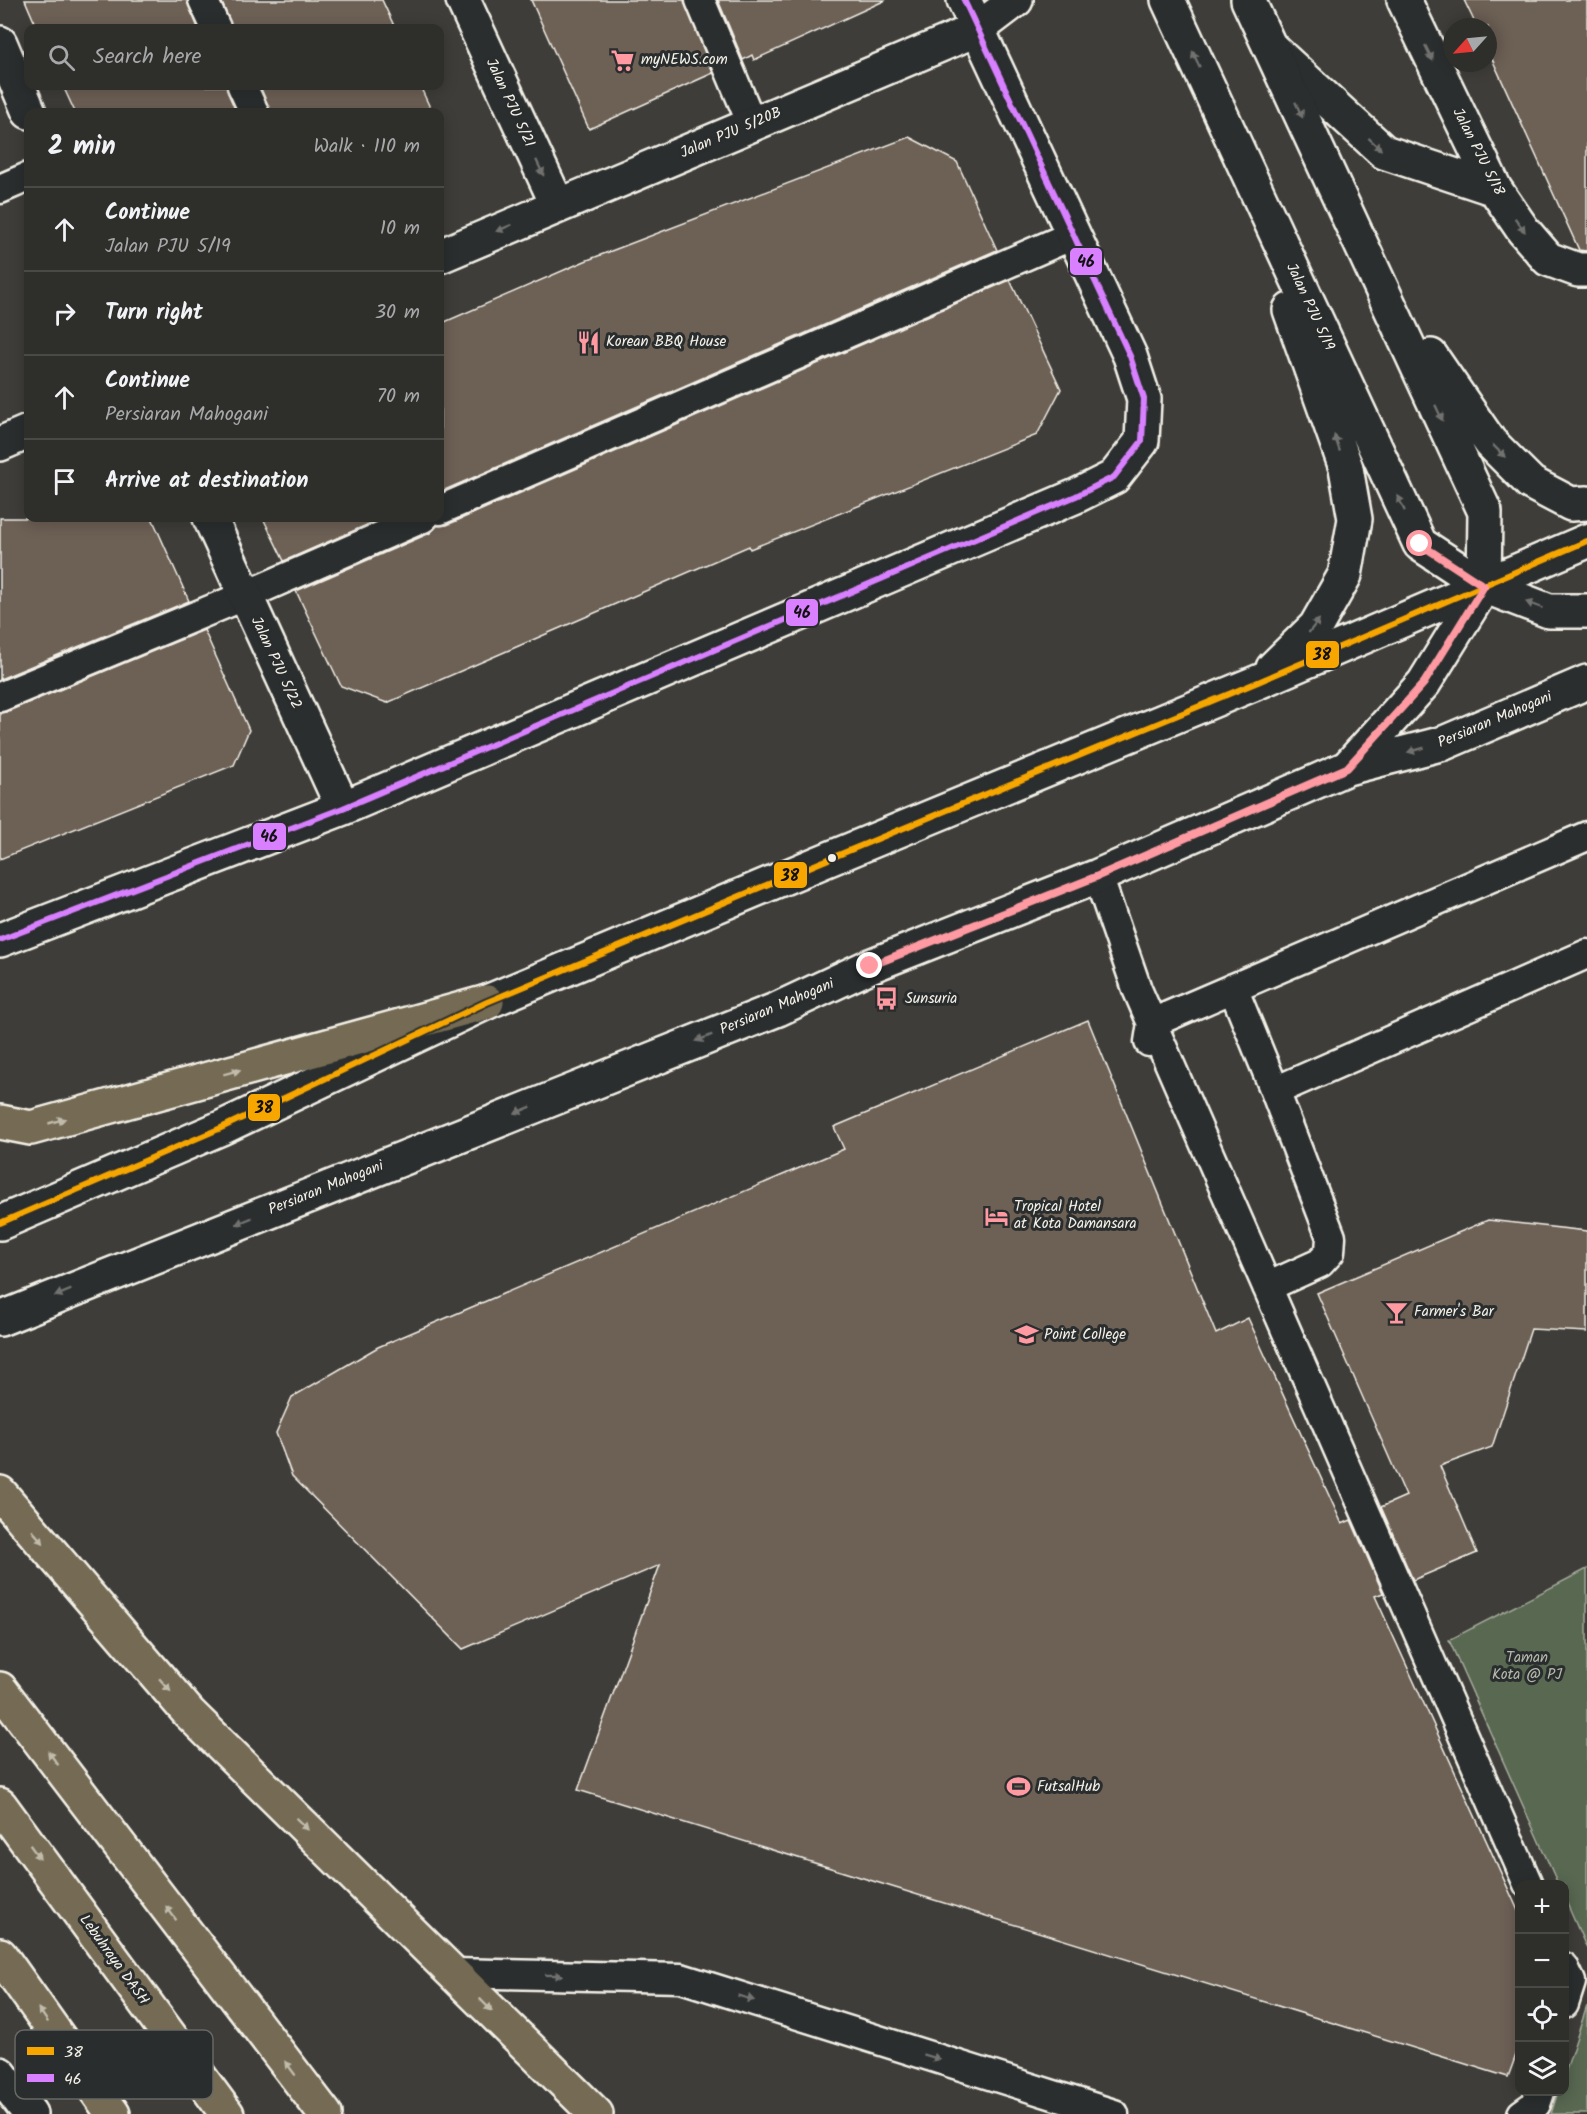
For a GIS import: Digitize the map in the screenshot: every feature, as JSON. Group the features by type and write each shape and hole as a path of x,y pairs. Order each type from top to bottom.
{"highway":[{"path":"0,1122 31,1128 487,1002"},
{"path":"0,1493 189,1713 596,2114"},
{"path":"0,1689 325,2114"},
{"name":"Lebuhraya DASH","path":"0,1805 165,2030"},
{"path":"0,1955 53,2030"},
{"name":"Lebuhraya DASH","path":"213,2095 227,2114"},
{"path":"102,2099 113,2114"}],"street":[{"name":"Jalan PJU 5/21","path":"463,0 558,206"},
{"path":"0,940 343,808 1076,496 1114,477 1142,441 1144,399 1130,356 964,0"},
{"name":"Jalan PJU 5/20B","path":"444,254 978,29 1017,0"},
{"name":"Jalan PJU 5/19","path":"1168,0 1420,544 1484,586 1549,611 1587,611"},
{"path":"1248,0 1485,512 1484,586 1424,683 1347,768"},
{"name":"Jalan PJU 5/18","path":"1404,0 1495,189 1523,230 1548,259 1578,270 1587,270"},
{"path":"1270,47 1384,152 1495,189"},
{"path":"4,58 27,108"},
{"path":"1214,99 1346,468 1355,519 1345,575 1316,626 1258,682"},
{"path":"1371,265 1490,442 1531,483 1571,504 1587,503"},
{"path":"0,444 24,434"},
{"name":"Jalan PJU 5/22","path":"212,522 343,808"},
{"path":"0,1223 221,1128 487,1002 819,862 1258,682 1587,541"},
{"name":"Persiaran Mahogani","path":"0,1319 778,1009 870,966 1098,876 1347,768 1444,743 1587,682"},
{"path":"0,2074 15,2094"},
{"path":"19,2099 30,2114"}],"lane":[{"path":"203,0 214,24"},
{"path":"700,0 752,124"},
{"path":"244,90 252,108"},
{"path":"0,189 24,179"},
{"path":"444,508 1073,235"},
{"path":"0,697 244,596 414,522"},
{"path":"1152,1023 1587,836"},
{"path":"1098,876 1137,988 1526,1880"},
{"path":"1275,1091 1587,954"},
{"path":"1233,988 1331,1237 1330,1252 1320,1263 1267,1287"},
{"path":"1147,1053 1152,1023"},
{"path":"453,1973 681,1978 1114,2114"},
{"path":"1522,2114 1536,2104 1538,2096"}],"green space":[{"name":"Taman Kota @ PJ","path":"1587,1569 1587,1949 1569,1908 1569,1880 1556,1880 1449,1640"},
{"path":"1587,2006 1587,2114 1551,2114 1557,2096 1569,2096 1569,2061"}],"building":[{"path":"25,0 187,0 196,24 35,24"},
{"path":"221,0 382,0 393,24 230,24"},
{"path":"531,0 684,0 713,73 589,129"},
{"path":"718,0 886,0 754,60 752,55 743,60"},
{"path":"1464,0 1587,0 1587,251 1579,250 1497,70 1497,18 1473,18"},
{"path":"65,90 228,90 234,108 73,108"},
{"path":"262,90 422,90 430,108 268,108"},
{"path":"909,137 957,162 997,250 444,490 444,322 585,261"},
{"path":"1010,280 1061,389 1037,435 750,549 749,546 387,703 341,686 296,591 430,533 437,526 447,525"},
{"path":"0,518 24,518 24,522 154,522 189,601 0,679"},
{"path":"265,522 374,522 284,561"},
{"path":"204,630 249,730 234,765 0,859 0,713"},
{"path":"1088,1020 1216,1334 1248,1318 1342,1524 1351,1520 1383,1593 1375,1596 1515,1904 1515,2058 1508,2077 578,1790 660,1565 463,1649 292,1476 276,1433 292,1397 378,1347 844,1149 834,1127"},
{"path":"1488,1220 1587,1231 1587,1332 1531,1329 1492,1447 1440,1466 1477,1553 1413,1580 1381,1507 1406,1496 1317,1293"}],"transit line":[{"name":"46","path":"0,940 343,808 1076,496 1114,477 1142,441 1144,399 1130,356 964,0"},
{"name":"38","path":"0,1223 221,1128 487,1002 1258,682 1587,541"}],"place":[{"name":"myNEWS.com","path":"623,60"},
{"name":"Korean BBQ House","path":"588,342"},
{"name":"Sunsuria","path":"887,999"},
{"name":"Tropical Hotel at Kota Damansara","path":"996,1216"},
{"name":"Farmer's Bar","path":"1396,1312"},
{"name":"Point College","path":"1026,1335"},
{"name":"FutsalHub","path":"1019,1787"}],"route":[{"path":"870,966 1098,876 1347,768 1424,683 1484,586 1420,544"}]}
